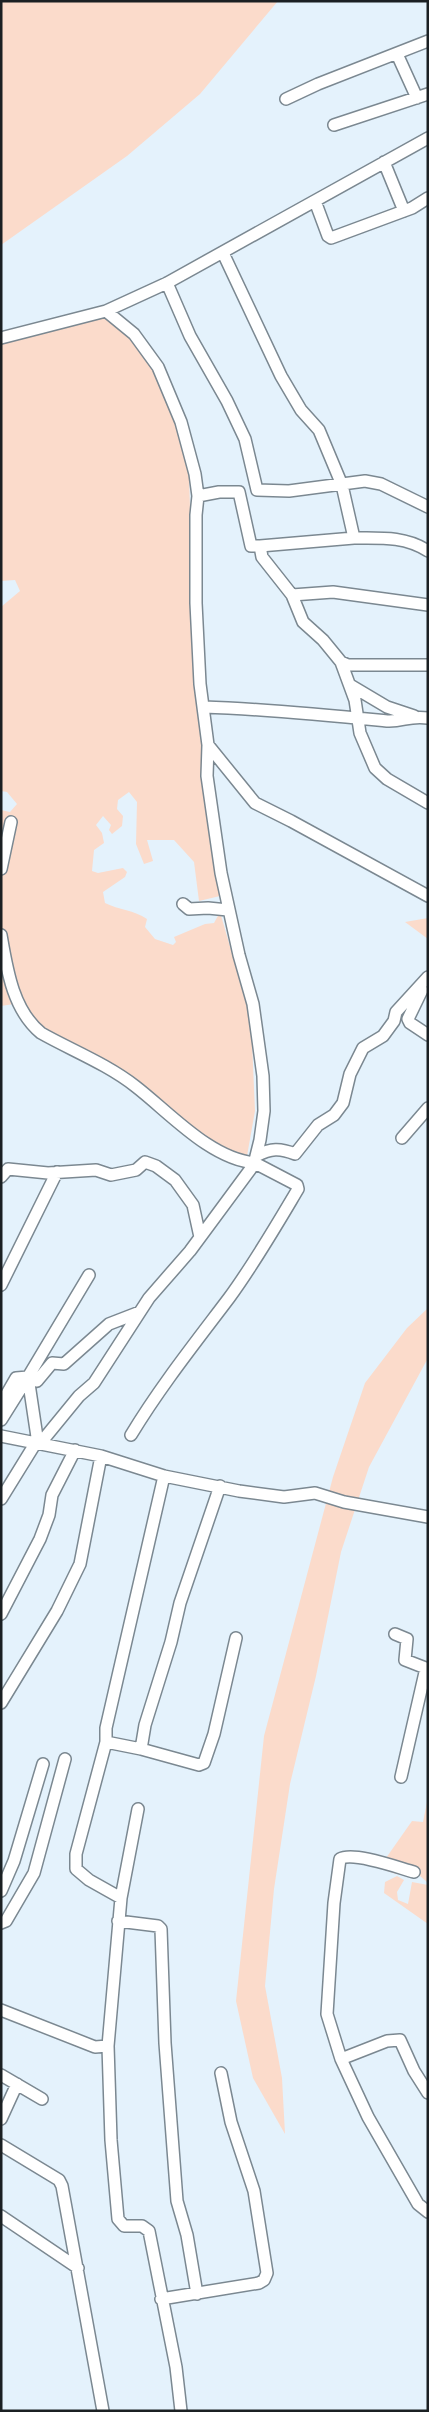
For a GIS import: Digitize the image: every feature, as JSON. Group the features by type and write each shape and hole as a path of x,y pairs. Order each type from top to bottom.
{"street":[{"path":"286,99 318,84 428,41"},
{"path":"334,125 422,96 397,54"},
{"path":"1,338 106,311 167,283 428,138"},
{"path":"384,162 404,211"},
{"path":"315,201 328,236 331,238 404,211 428,198"},
{"path":"223,253 281,376 301,410 320,430 342,485 354,538"},
{"path":"167,283 190,336 227,401 245,439 257,490"},
{"path":"106,311 134,334 158,367 181,422 198,496 196,515 196,603 200,684 208,745 207,776 228,910 254,1004 263,1076 264,1111 255,1159"},
{"path":"198,496 219,492 289,491 365,481 381,484 428,507"},
{"path":"238,492 251,546 354,538 401,539 418,544 428,551"},
{"path":"260,546 262,557 292,595 304,622 342,662 348,666 428,665"},
{"path":"292,595 333,592 428,605"},
{"path":"342,662 350,685 363,743 377,771 428,803"},
{"path":"350,685 387,707 414,716 428,718"},
{"path":"204,706 275,709 391,721 414,716"},
{"path":"208,745 255,804 291,821 428,896"},
{"path":"1,869 11,822"},
{"path":"183,904 189,909 228,910"},
{"path":"1,935 19,1008 30,1024 41,1034 133,1085 190,1132 218,1150 239,1162 255,1159 297,1185 298,1189 239,1283 152,1400 131,1435"},
{"path":"1,1500 39,1442 79,1396 94,1383 140,1312 200,1237 255,1159 265,1151 281,1148 295,1154 318,1124 334,1115 343,1103 350,1074 363,1048 383,1036 394,1021 396,1012 426,979"},
{"path":"426,979 408,1019 410,1023 428,1035"},
{"path":"402,1138 428,1108"},
{"path":"1,1177 8,1170 57,1172 96,1170 111,1175 136,1170 146,1162 156,1166 175,1180 193,1206 200,1237"},
{"path":"1,1285 57,1172"},
{"path":"1,1420 89,1275"},
{"path":"1,1404 16,1378 28,1377 37,1381 52,1363 64,1364 109,1324 140,1312"},
{"path":"28,1377 39,1442"},
{"path":"1,1436 39,1442 101,1456 164,1476 284,1497 315,1493 344,1502 428,1517"},
{"path":"1,1614 40,1539 49,1515 52,1495 75,1450"},
{"path":"1,1703 57,1611 80,1564 101,1456"},
{"path":"121,1898 89,1880 76,1869 76,1854 106,1742 106,1728 164,1476"},
{"path":"141,1750 145,1725 171,1642 180,1603 220,1486"},
{"path":"395,1634 407,1639 405,1660 427,1669 401,1777"},
{"path":"106,1742 199,1765 204,1763 214,1734 236,1638"},
{"path":"1,1923 6,1921 34,1873 65,1759"},
{"path":"1,1891 14,1861 43,1764"},
{"path":"138,1809 118,1922 108,2046 111,2140 118,2219 124,2226 142,2226 149,2231 176,2367 180,2411"},
{"path":"414,1872 373,1860 344,1857 340,1859 334,1903 326,2011 341,2058 376,2135 418,2204 428,2212"},
{"path":"118,1922 158,1926 161,1929 165,2043 177,2201 187,2234 197,2294"},
{"path":"1,2010 96,2047 108,2046"},
{"path":"341,2058 387,2041 400,2040 414,2071 428,2093"},
{"path":"162,2299 259,2283 264,2280 268,2273 254,2191 231,2122 221,2073"},
{"path":"1,2076 42,2099"},
{"path":"1,2119 17,2084"},
{"path":"1,2145 59,2180 78,2268 103,2411"},
{"path":"1,2216 78,2268"}],"shaded area":[{"path":"1,1 278,1 200,94 127,156 1,245"},
{"path":"92,313 107,318 131,336 155,369 181,436 189,476 194,634 202,714 201,777 220,896 199,901 194,862 174,840 147,840 153,861 144,864 136,844 137,802 129,792 118,800 117,809 123,816 122,826 112,834 109,830 111,825 103,816 96,825 102,833 104,843 94,850 92,871 98,873 123,868 127,872 125,877 103,892 105,903 147,919 145,927 155,939 173,945 176,942 174,937 205,924 214,923 220,912 251,1019 255,1111 247,1156 237,1160 160,1106 42,1031 14,1004 1,1006 1,810 10,812 17,804 7,792 1,791 1,607 20,591 15,580 1,581 1,337"},
{"path":"428,918 428,939 405,922"},
{"path":"428,1308 428,1358 369,1467 341,1552 316,1676 290,1784 274,1889 265,1986 282,2078 285,2134 253,2078 236,2001 264,1736 333,1477 365,1383 407,1328"},
{"path":"428,1797 428,1883 420,1876 396,1874 379,1868 412,1821 423,1822"},
{"path":"397,1876 404,1880 397,1892 398,1900 408,1904 412,1882 428,1885 428,1924 384,1893 385,1882"}]}
